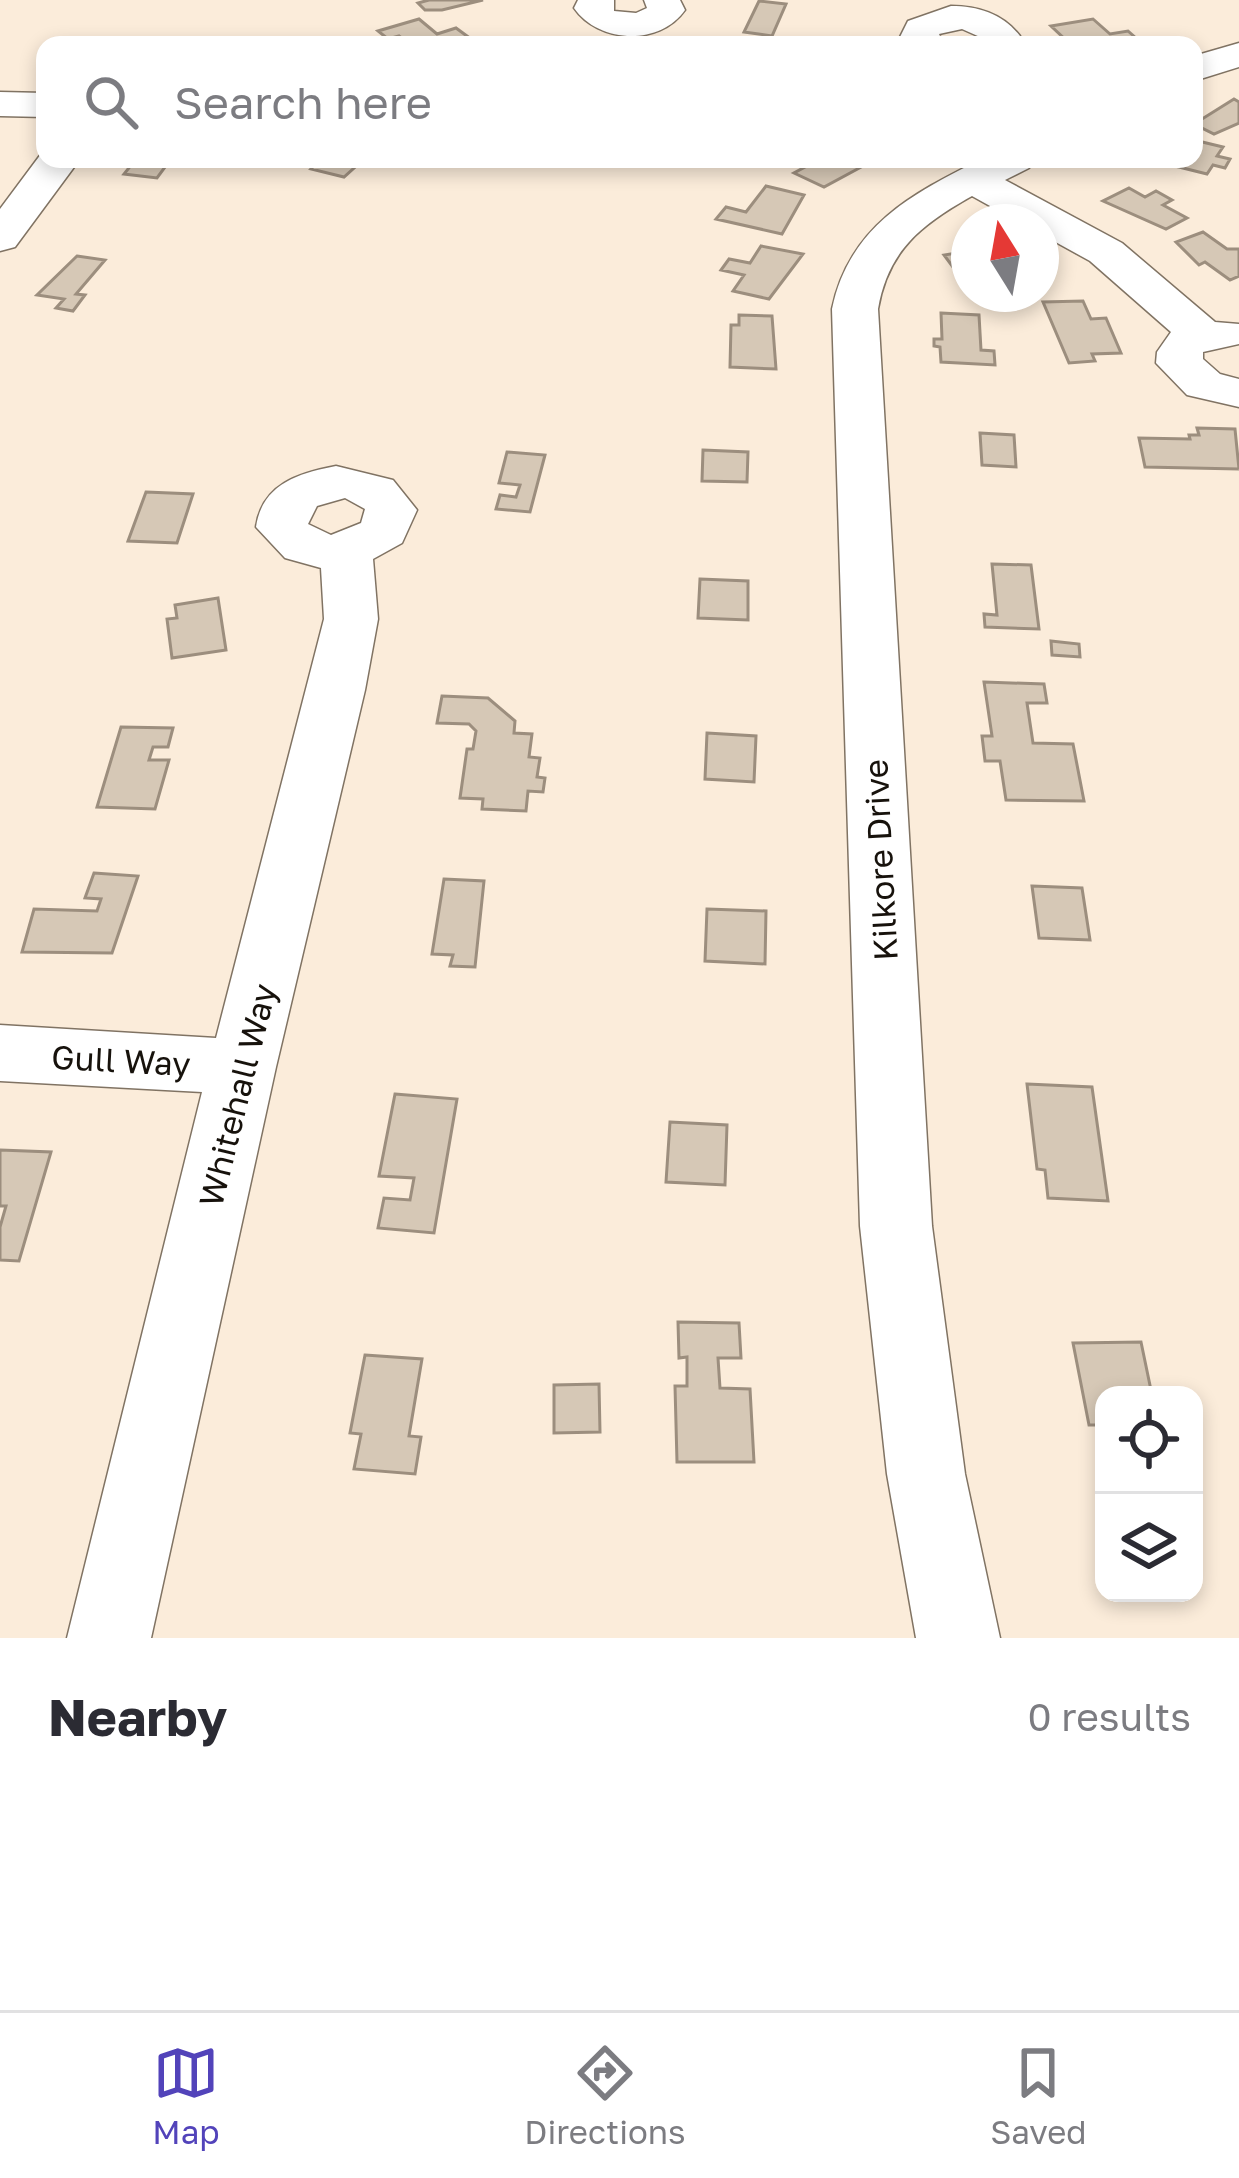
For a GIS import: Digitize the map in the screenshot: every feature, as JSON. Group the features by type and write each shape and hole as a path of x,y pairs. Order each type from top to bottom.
{"street":[{"path":"596,0 593,12 601,19 632,25 661,17 667,10 662,0"},
{"path":"921,36 924,25 959,18 995,28 1001,36"},
{"path":"1203,66 1239,54"},
{"path":"0,104 36,105"},
{"path":"0,238 51,168"},
{"path":"994,169 1220,335"},
{"name":"Kilkore Drive","path":"958,1638 926,1474 896,1226 855,310 862,267 886,235 994,169"},
{"path":"1220,335 1182,346 1179,357 1183,369 1204,385 1239,393"},
{"name":"Whitehall Way","path":"109,1638 344,655 352,592 346,550"},
{"name":"Gull Way","path":"0,1053 242,1067"}],"building":[{"path":"483,0 442,10 425,10 418,3"},
{"path":"759,1 786,4 772,36 744,32"},
{"path":"419,19 437,34 456,28 467,36 384,36 378,31"},
{"path":"1093,19 1110,34 1128,31 1134,36 1062,36 1051,26"},
{"path":"1234,99 1239,102 1239,123 1214,134 1203,128 1203,118"},
{"path":"1203,142 1223,147 1217,156 1230,159 1225,168 1213,165 1207,174 1183,168 1203,168"},
{"path":"129,168 164,168 157,178 124,174"},
{"path":"312,168 354,168 344,177"},
{"path":"803,168 859,168 824,187 794,173"},
{"path":"766,186 804,195 782,234 716,219 726,207 746,212"},
{"path":"1129,188 1145,197 1156,191 1172,200 1163,205 1187,218 1166,229 1103,201"},
{"path":"1203,232 1227,249 1239,249 1239,276 1230,280 1205,262 1199,265 1176,242"},
{"path":"761,246 803,254 769,299 733,291 744,275 721,270 729,259 750,263"},
{"path":"77,256 105,260 76,294 85,295 73,311 56,308 64,299 37,295"},
{"path":"1083,301 1091,319 1106,318 1121,353 1092,354 1095,361 1069,363 1047,312 1059,312 1059,302"},
{"path":"941,313 979,315 981,350 994,351 995,365 941,362 934,339 942,339"},
{"path":"739,315 772,316 776,369 730,367 731,325 739,325"},
{"path":"1197,428 1235,429 1239,469 1145,467 1139,438 1190,439 1189,435 1199,435"},
{"path":"980,433 1014,435 1016,467 982,465"},
{"path":"703,450 748,452 747,482 702,481"},
{"path":"507,452 545,455 530,512 496,509 500,495 516,497 520,485 499,483"},
{"path":"146,492 193,494 177,543 128,541"},
{"path":"992,564 1031,565 1039,629 985,627 984,614 997,615"},
{"path":"700,579 748,581 748,620 698,618"},
{"path":"218,598 226,650 172,658 167,619 177,618 175,605"},
{"path":"1051,641 1079,644 1080,657 1052,655"},
{"path":"984,682 1044,684 1047,703 1027,703 1033,743 1073,744 1084,801 1006,800 1000,761 985,761 982,736 992,736"},
{"path":"442,696 488,698 515,721 514,733 532,734 529,757 540,758 537,777 545,778 543,792 528,791 526,811 482,809 483,799 460,798 467,749 473,749 476,731 469,724 437,723"},
{"path":"121,727 173,728 168,747 153,747 149,760 169,760 155,809 97,807"},
{"path":"707,733 756,736 754,782 705,779"},
{"path":"94,873 138,876 112,953 22,952 34,909 97,911 101,899 85,898"},
{"path":"444,879 484,881 475,967 450,966 453,955 432,954"},
{"path":"1032,886 1082,888 1090,940 1039,938"},
{"path":"707,909 766,911 765,964 705,961"},
{"path":"1027,1084 1092,1087 1108,1201 1048,1198 1045,1170 1037,1169"},
{"path":"395,1094 457,1099 434,1233 378,1228 384,1198 410,1200 414,1178 379,1176"},
{"path":"670,1122 727,1125 725,1185 666,1182"},
{"path":"0,1150 51,1152 19,1261 0,1260 0,1227 6,1206 0,1206"},
{"path":"678,1322 739,1323 741,1358 718,1358 720,1388 750,1389 754,1462 677,1462 675,1386 687,1386 687,1357 679,1358"},
{"path":"1141,1342 1150,1386 1095,1386 1095,1425 1089,1425 1073,1343"},
{"path":"365,1355 422,1359 409,1436 421,1437 415,1474 354,1469 361,1434 350,1433"},
{"path":"599,1384 600,1432 554,1433 554,1385"}]}
